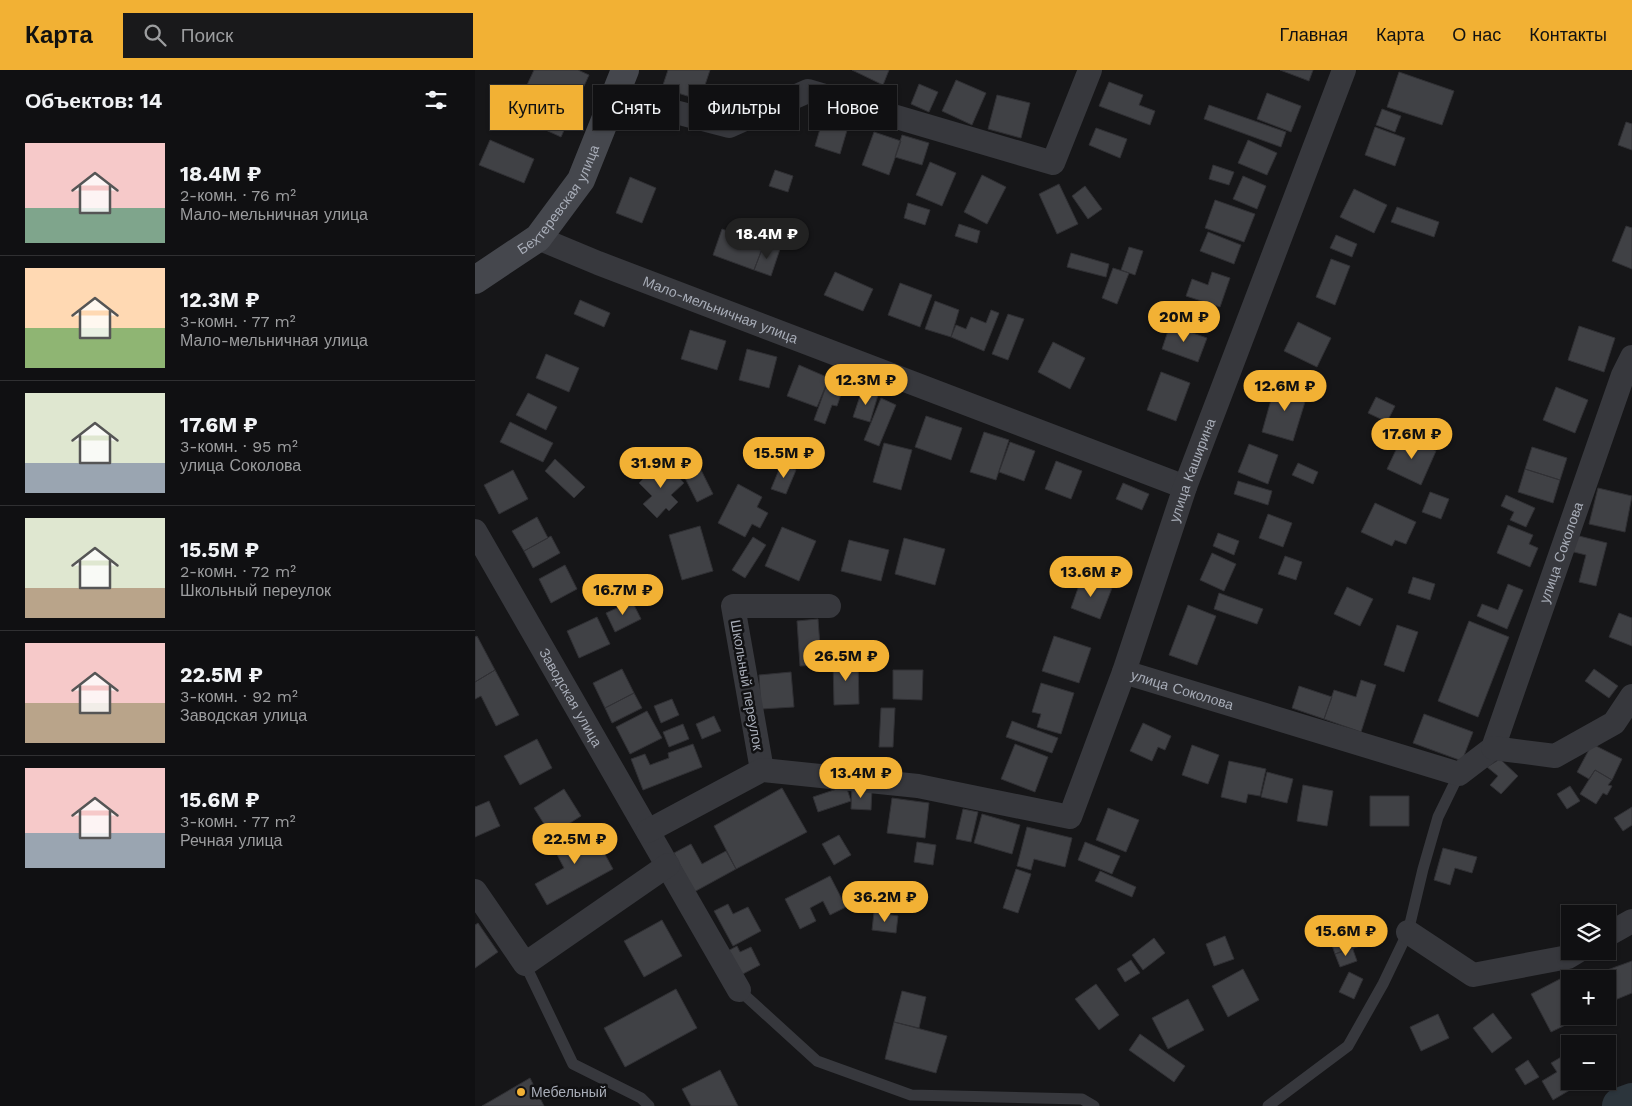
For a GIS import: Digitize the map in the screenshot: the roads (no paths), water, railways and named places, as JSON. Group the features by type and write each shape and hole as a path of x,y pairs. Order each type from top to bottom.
{"main road":[{"name":"Бехтеревская улица","path":"619,85 625,70"},
{"name":"Бехтеревская улица","path":"475,280 538,238 581,180 601,130"}],"street":[{"path":"679,113 729,126 807,91 1053,163 1090,70"},
{"name":"улица Каширина","path":"762,770 918,786 1070,817 1125,672 1185,487 1344,70"},
{"name":"Мало-мельничная улица","path":"538,238 1185,487"},
{"name":"улица Соколова","path":"1493,748 1623,375 1632,357"},
{"name":"Заводская улица","path":"475,531 739,990"},
{"name":"Школьный переулок","path":"762,770 733,606 829,606"},
{"name":"улица Соколова","path":"1125,672 1459,774"},
{"path":"1459,774 1493,748 1555,756 1614,723 1632,696"},
{"path":"648,831 762,770"},
{"path":"475,891 525,964 667,866"},
{"path":"1616,930 1632,921"},
{"path":"1408,932 1473,976 1561,958"}],"lane":[{"path":"1268,1106 1348,1046 1383,984 1408,932 1438,817 1459,774"},
{"path":"525,964 573,1064 641,1098 649,1106"},
{"path":"739,990 817,1061 911,1095 1082,1099 1094,1106"}],"waterway":[{"path":"1621,1106 1632,1102"}],"place":[{"name":"Мебельный","path":"521,1092"}]}
